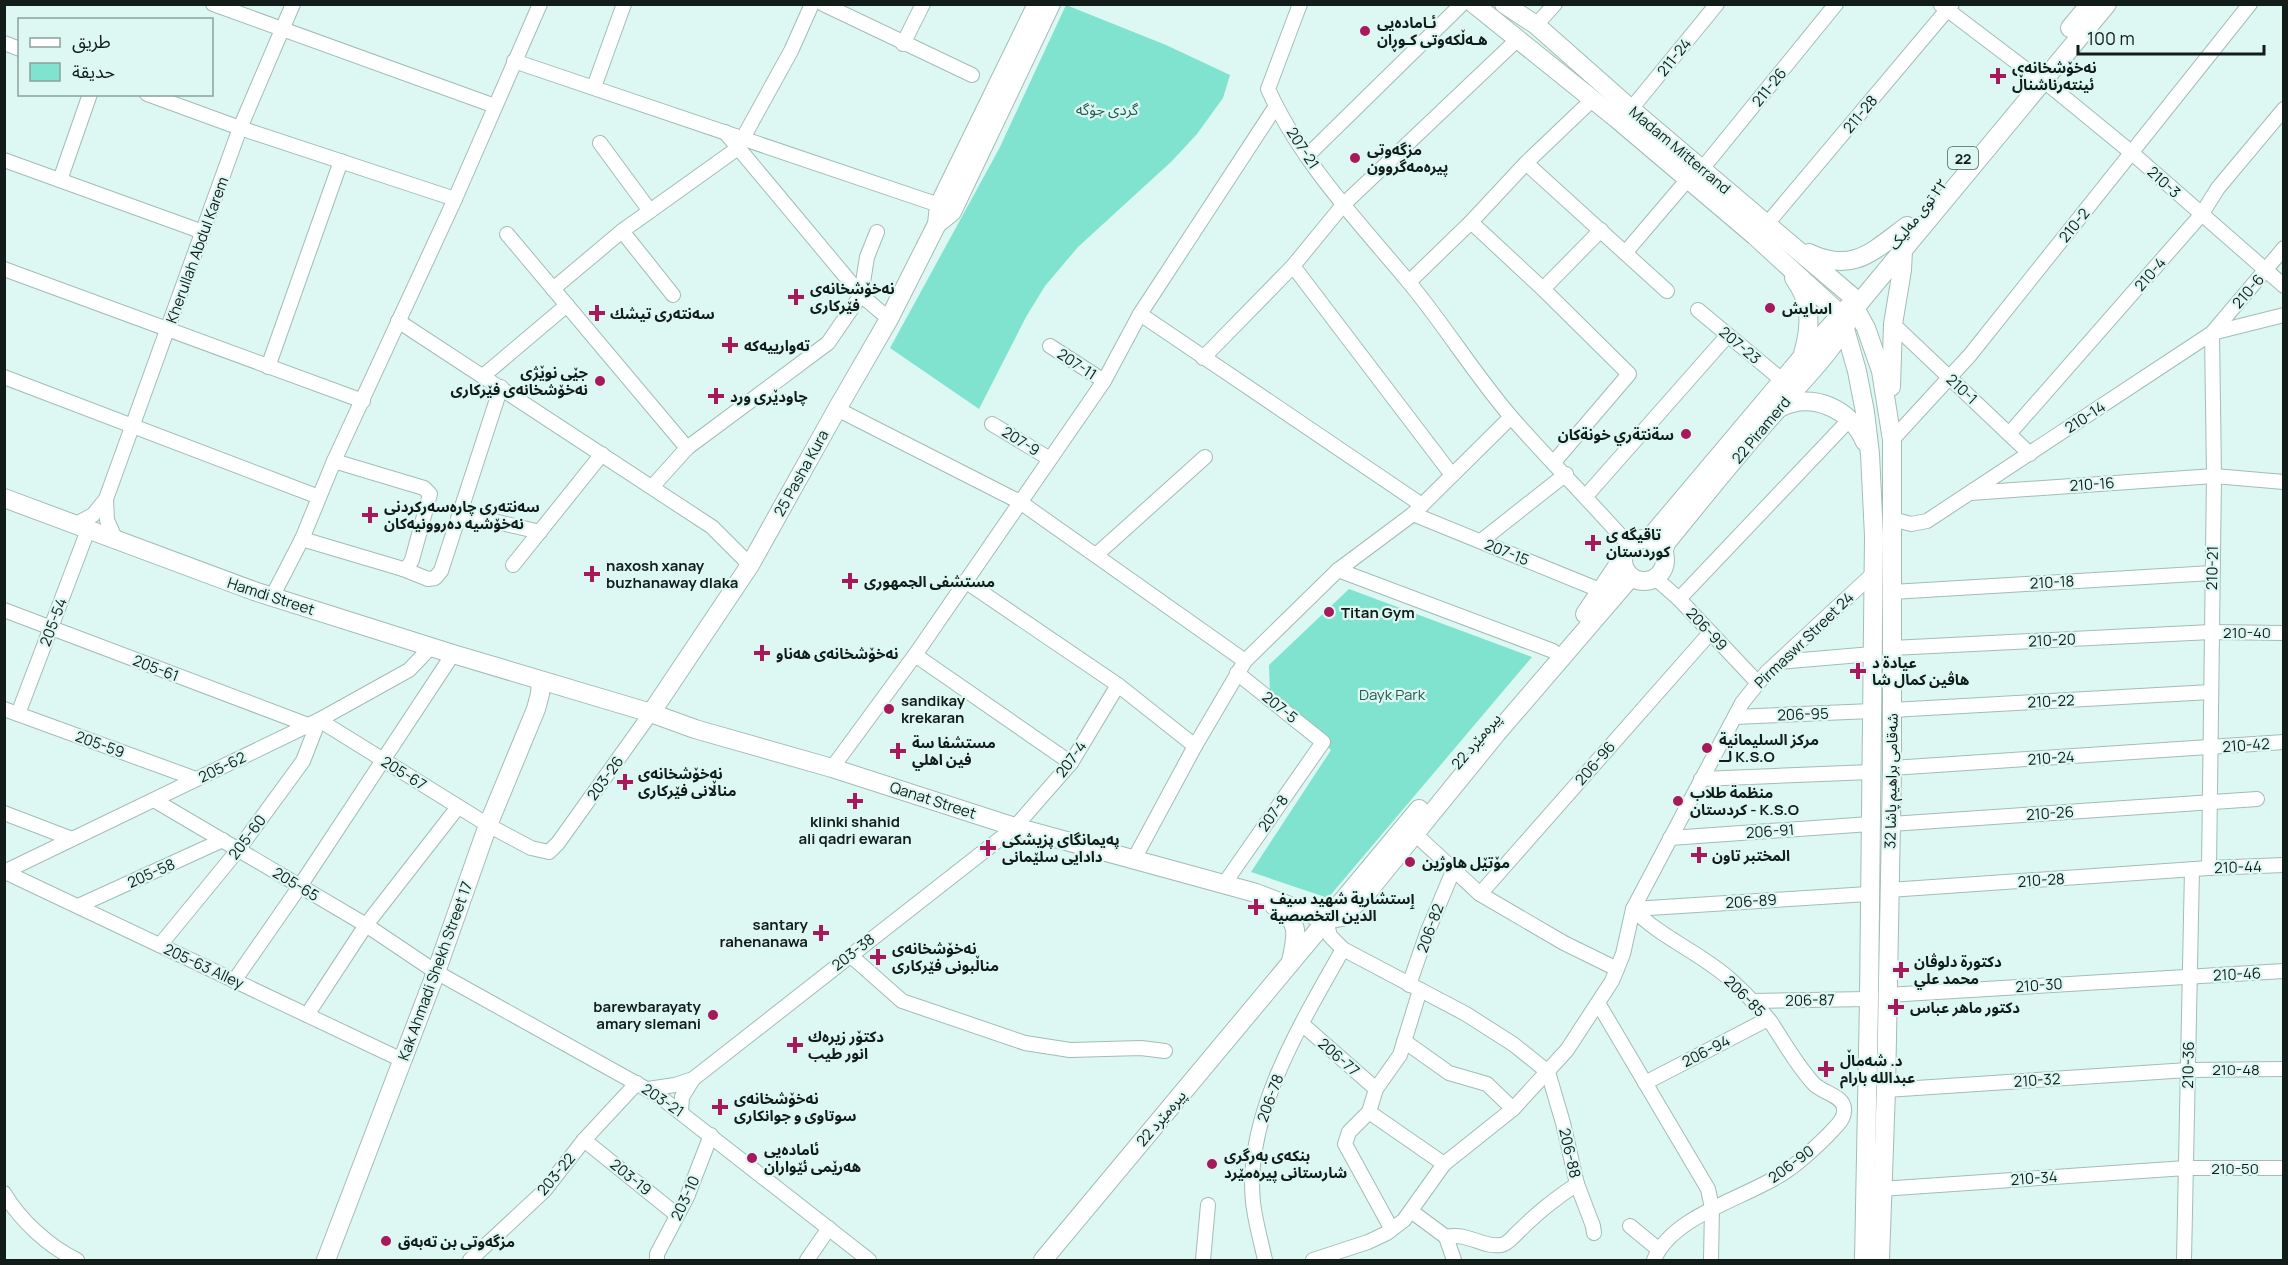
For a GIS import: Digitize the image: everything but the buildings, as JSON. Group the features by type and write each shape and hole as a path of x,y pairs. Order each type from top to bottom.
{"main road":[{"name":"25 Pasha Kura","path":"651,713 750,565 889,319 937,225 939,205 1037,4"},
{"name":"25 Pasha Kura","path":"937,225 952,212 1051,4"},
{"name":"Madam Mitterrand","path":"1474,4 1593,99 1767,224 1779,247"},
{"name":"Madam Mitterrand","path":"1504,4 1536,25 1631,109 1695,174 1779,247"},
{"name":"٢٢ توی مەلیک","path":"1849,313 1903,250 2038,77 2090,4"},
{"name":"٢٢ توی مەلیک","path":"1849,313 1907,226 2038,77 2107,4"},
{"path":"1779,247 1834,261 1850,262 1869,254 1907,226"},
{"path":"1648,540 1803,356 1849,313 1779,247"},
{"path":"1779,247 1807,305 1809,323 1803,356"},
{"path":"1890,415 1893,324 1903,250"},
{"name":"22 Piramerd","path":"1664,550 1666,543 1777,409 1827,355 1849,313"},
{"name":"شەقامی براهیم پاشا 32","path":"1849,313 1866,328 1881,371 1890,415 1892,440 1892,768 1886,1090 1880,1260"},
{"name":"شەقامی براهیم پاشا 32","path":"1849,313 1870,454 1874,573 1864,1260"},
{"path":"1777,409 1790,403 1813,402 1837,410 1850,418 1860,431 1870,454"},
{"name":"Hamdi Street","path":"4,498 272,597 541,681"},
{"path":"1638,540 1648,540 1664,550 1663,568 1655,578 1640,581 1631,578 1625,571 1626,552 1638,540"},
{"name":"22 پیرەمێرد","path":"1043,1260 1553,651 1602,591 1626,552"},
{"name":"22 پیرەمێرد","path":"1326,920 1342,917 1350,910 1497,733 1631,578"},
{"name":"Qanat Street","path":"541,681 651,713 695,729 832,768 1015,827 1132,861 1256,893 1326,920"},
{"name":"Kak Ahmadi Shekh Street 17","path":"326,1260 436,972 488,825 536,709 541,681"},
{"path":"1256,893 1264,902 1288,914 1293,921 1295,936 1291,962"}],"street":[{"path":"213,4 495,106"},
{"name":"Kherullah Abdul Karem","path":"106,498 240,128 293,4"},
{"path":"594,87 624,4"},
{"path":"554,289 622,231 741,143 791,51 812,4"},
{"path":"824,4 903,44 972,75"},
{"path":"903,44 922,4"},
{"name":"207-21","path":"1300,4 1269,89 1276,106 1307,156 1343,204 1409,282 1511,417 1586,496 1626,552"},
{"path":"1307,156 1461,4"},
{"path":"1536,25 1555,4"},
{"name":"211-24","path":"1631,109 1717,4"},
{"name":"211-26","path":"1625,253 1695,174 1836,4"},
{"name":"210-2","path":"1892,440 1950,378 2250,4"},
{"path":"272,597 302,539 334,461 455,199 536,6"},
{"name":"210-3","path":"1947,6 2132,153 2283,286"},
{"name":"211-28","path":"1767,224 1947,6"},
{"path":"1203,358 1293,266 1343,204 1518,39"},
{"path":"514,61 725,132 741,143 939,205"},
{"path":"60,180 89,96"},
{"path":"152,96 240,128 455,199"},
{"path":"1409,282 1471,222 1526,163 1593,99"},
{"path":"832,768 915,655 1104,381 1140,314 1276,106"},
{"name":"210-4","path":"2009,434 2201,215 2218,188 2283,109"},
{"path":"600,143 650,211"},
{"path":"741,143 861,295 889,319"},
{"path":"4,160 203,232"},
{"path":"268,367 341,161"},
{"path":"1526,163 1667,291"},
{"path":"1471,222 1544,289 1629,374 1554,462"},
{"path":"1544,289 1601,230"},
{"path":"622,231 673,295"},
{"path":"652,487 687,448 828,343 861,295 867,257 878,232"},
{"path":"507,234 687,448"},
{"name":"210-6","path":"2212,333 2283,248"},
{"path":"1293,266 1452,475"},
{"path":"4,269 363,401"},
{"path":"483,376 567,305"},
{"name":"207-23","path":"1698,310 1782,381"},
{"name":"207-15","path":"1140,314 1417,509 1481,542 1602,591"},
{"name":"210-14","path":"1892,519 1919,524 1933,518 2212,333 2283,315"},
{"path":"399,321 712,527 750,565"},
{"name":"210-1","path":"1893,324 2030,454"},
{"name":"210-21","path":"2209,868 2214,476 2212,333"},
{"path":"1586,496 1728,335"},
{"name":"207-11","path":"1050,346 1104,381"},
{"path":"4,377 319,497"},
{"path":"302,539 403,569 428,579 435,578 441,571 501,387"},
{"name":"207-5","path":"837,409 1020,502 1096,555 1241,667 1323,742"},
{"path":"1132,861 1241,667 1338,570 1417,509 1511,417"},
{"path":"1679,599 1850,418"},
{"name":"207-9","path":"992,424 1050,459"},
{"path":"513,565 602,454"},
{"path":"1096,555 1205,457"},
{"path":"334,461 424,488 430,494 412,560 408,567 403,569"},
{"path":"1481,542 1566,474"},
{"name":"210-16","path":"1970,493 2214,476 2283,482"},
{"path":"81,527 106,498"},
{"path":"106,498 107,520 116,540"},
{"path":"459,513 540,532"},
{"name":"205-54","path":"18,714 51,628 81,527"},
{"path":"1338,570 1553,651"},
{"name":"Pirmaswr Street 24","path":"1313,1260 1368,1242 1404,1220 1443,1164 1513,1109 1579,1035 1617,969 1625,946 1633,909 1734,717 1757,682 1874,573"},
{"name":"210-18","path":"1892,592 2212,573"},
{"name":"206-99","path":"1655,578 1679,599 1757,682"},
{"path":"965,581 1118,685 1195,746"},
{"name":"205-61","path":"4,610 314,723"},
{"name":"210-40","path":"2211,632 2283,633"},
{"name":"210-20","path":"1892,648 2211,632"},
{"name":"206-96","path":"1480,894 1710,633"},
{"name":"205-62","path":"5,872 314,723 409,670 431,648"},
{"path":"234,981 300,886 453,654"},
{"path":"1778,662 1872,654"},
{"path":"915,655 1071,763"},
{"name":"207-4","path":"1015,827 1071,763 1118,685"},
{"name":"210-22","path":"1892,710 2211,692"},
{"name":"205-59","path":"4,709 196,780"},
{"name":"206-95","path":"1734,717 1872,711"},
{"name":"203-26","path":"558,843 651,713"},
{"name":"205-67","path":"314,723 382,760 488,825 531,848 549,852 558,843"},
{"name":"205-60","path":"160,945 238,849 303,761 314,723"},
{"name":"207-8","path":"1224,884 1323,742"},
{"name":"210-42","path":"2209,748 2283,742"},
{"name":"210-24","path":"1892,768 2209,748"},
{"path":"1701,779 1871,772"},
{"path":"2209,802 2257,799"},
{"name":"205-65","path":"154,800 366,925 436,972"},
{"name":"210-26","path":"1891,824 2209,802"},
{"path":"307,1015 366,925 458,807"},
{"path":"4,813 72,839"},
{"name":"206-91","path":"1670,838 1870,824"},
{"name":"203-38","path":"681,1112 684,1090 693,1079 1015,827"},
{"path":"1414,834 1480,894 1564,943 1617,969"},
{"name":"205-58","path":"78,906 223,840"},
{"name":"210-44","path":"2192,869 2283,865"},
{"name":"210-28","path":"1889,890 2192,869"},
{"name":"210-36","path":"2184,1260 2192,869"},
{"name":"206-82","path":"1369,1112 1376,1089 1400,1055 1427,933 1453,871"},
{"name":"205-63 Alley","path":"5,872 402,1060"},
{"name":"206-89","path":"1633,909 1869,894"},
{"name":"206-85","path":"1633,909 1648,925 1714,966 1752,1001 1768,1019 1815,1084 1839,1099"},
{"path":"1326,920 1330,936 1343,950 1490,1028 1548,1072"},
{"name":"206-78","path":"1265,1260 1253,1201 1254,1164 1259,1129 1280,1071 1302,1024 1343,950"},
{"path":"850,955 902,1001 1025,1043 1070,1050 1141,1048 1165,1051"},
{"name":"210-46","path":"2190,976 2283,971"},
{"name":"203-21","path":"436,972 643,1086 711,1135 829,1228 864,1259"},
{"name":"210-30","path":"1887,995 2190,976"},
{"name":"206-87","path":"1752,1001 1869,999"},
{"path":"1598,1003 1708,1189 1712,1208 1711,1260"},
{"name":"206-94","path":"1645,1083 1768,1019"},
{"name":"206-77","path":"1302,1024 1376,1089"},
{"path":"1404,1041 1449,1073 1487,1084 1513,1109"},
{"name":"210-48","path":"2188,1070 2283,1069"},
{"name":"210-32","path":"1886,1090 2188,1070"},
{"name":"206-88","path":"1548,1072 1563,1123 1577,1185 1594,1233"},
{"name":"203-38","path":"643,1086 675,1085 693,1079"},
{"name":"203-22","path":"470,1260 544,1191 584,1140 643,1086"},
{"name":"206-90","path":"1712,1208 1776,1178 1816,1148 1842,1120 1845,1113 1844,1105 1839,1099"},
{"path":"1391,1228 1345,1144 1349,1132 1369,1112 1443,1164"},
{"name":"203-10","path":"657,1260 657,1254 687,1197 711,1135"},
{"name":"203-19","path":"584,1140 678,1215"},
{"name":"210-50","path":"2186,1168 2283,1168"},
{"name":"210-34","path":"1881,1189 2186,1168"},
{"path":"1446,1238 1458,1234 1502,1245 1540,1210 1577,1185"},
{"path":"4,1192 14,1209 69,1259"},
{"path":"1203,1260 1208,1205"},
{"path":"1630,1227 1656,1255 1678,1232 1712,1208"},
{"path":"1411,1211 1446,1238 1454,1260"},
{"path":"807,1260 829,1228"}],"green space":[{"name":"گردی جۆگە","path":"1066,5 1166,45 1230,75 1223,98 1197,134 1172,161 1078,247 1045,286 1026,317 979,409 890,348 999,149"},
{"name":"Dayk Park","path":"1349,589 1532,657 1328,898 1251,872 1331,750 1270,694 1269,665"}],"place":[{"name":"ئـامادەیی هـەڵکەوتی کـوڕان","path":"1365,31"},
{"name":"نەخۆشخانەی ئینتەرناشناڵ","path":"1998,76"},
{"name":"مزگەوتی پیرەمەگروون","path":"1355,158"},
{"name":"نەخۆشخانەی فێرکاری","path":"796,297"},
{"name":"اسايش","path":"1770,308"},
{"name":"سە‌نتە‌ری تیشك","path":"597,313"},
{"name":"تەوارییەکە","path":"730,345"},
{"name":"جێی نوێژی نە‌خۆشخانە‌ی فێركاری","path":"600,381"},
{"name":"چاودێری ورد","path":"716,396"},
{"name":"سةنتةري خونةكان","path":"1686,434"},
{"name":"سەنتەری چارەسەرکردنی نەخۆشیە دەروونیەکان","path":"370,515"},
{"name":"تاقيگه ى كوردستان","path":"1593,543"},
{"name":"naxosh xanay buzhanaway dlaka","path":"592,574"},
{"name":"مستشفى الجمهورى","path":"850,581"},
{"name":"Titan Gym","path":"1329,612"},
{"name":"نەخۆشخانەی ھەناو","path":"762,653"},
{"name":"عيادة د هاڤین کمال شا","path":"1858,671"},
{"name":"sandikay krekaran","path":"889,709"},
{"name":"مرکز السلیمانیة لــ K.S.O","path":"1707,748"},
{"name":"مستشفا سة فين اهلي","path":"898,751"},
{"name":"نەخۆشخانەی مناڵانی فێركاری","path":"625,782"},
{"name":"klinki shahid ali qadri ewaran","path":"855,801"},
{"name":"منظمة طلاب كردستان - K.S.O","path":"1678,801"},
{"name":"پەیمانگای پزیشکی دادایی سلێمانی","path":"988,848"},
{"name":"المختبر تاون","path":"1699,855"},
{"name":"مۆتێل هاوژین","path":"1410,862"},
{"name":"ٳستشارية شهيد سیف الدين التخصصية","path":"1256,907"},
{"name":"santary rahenanawa","path":"821,933"},
{"name":"نەخۆشخانەی مناڵبونی فێرکاری","path":"878,957"},
{"name":"دكتورة دلوڤان محمد علي","path":"1901,970"},
{"name":"دكتور ماهر عباس","path":"1896,1007"},
{"name":"barewbarayaty amary slemani","path":"713,1015"},
{"name":"دکتۆر زیرەك انور طیب","path":"795,1045"},
{"name":"د. شەماڵ عبداللە بارام","path":"1826,1069"},
{"name":"نەخۆشخانەی سوتاوی و جوانکاری","path":"720,1107"},
{"name":"ئامادەیی ھەرێمی ئێواران","path":"752,1158"},
{"name":"بنکەی بەرگری شارستانی پیرەمێرد","path":"1212,1164"},
{"name":"مزگەوتی بن تەبەق","path":"386,1241"}]}
